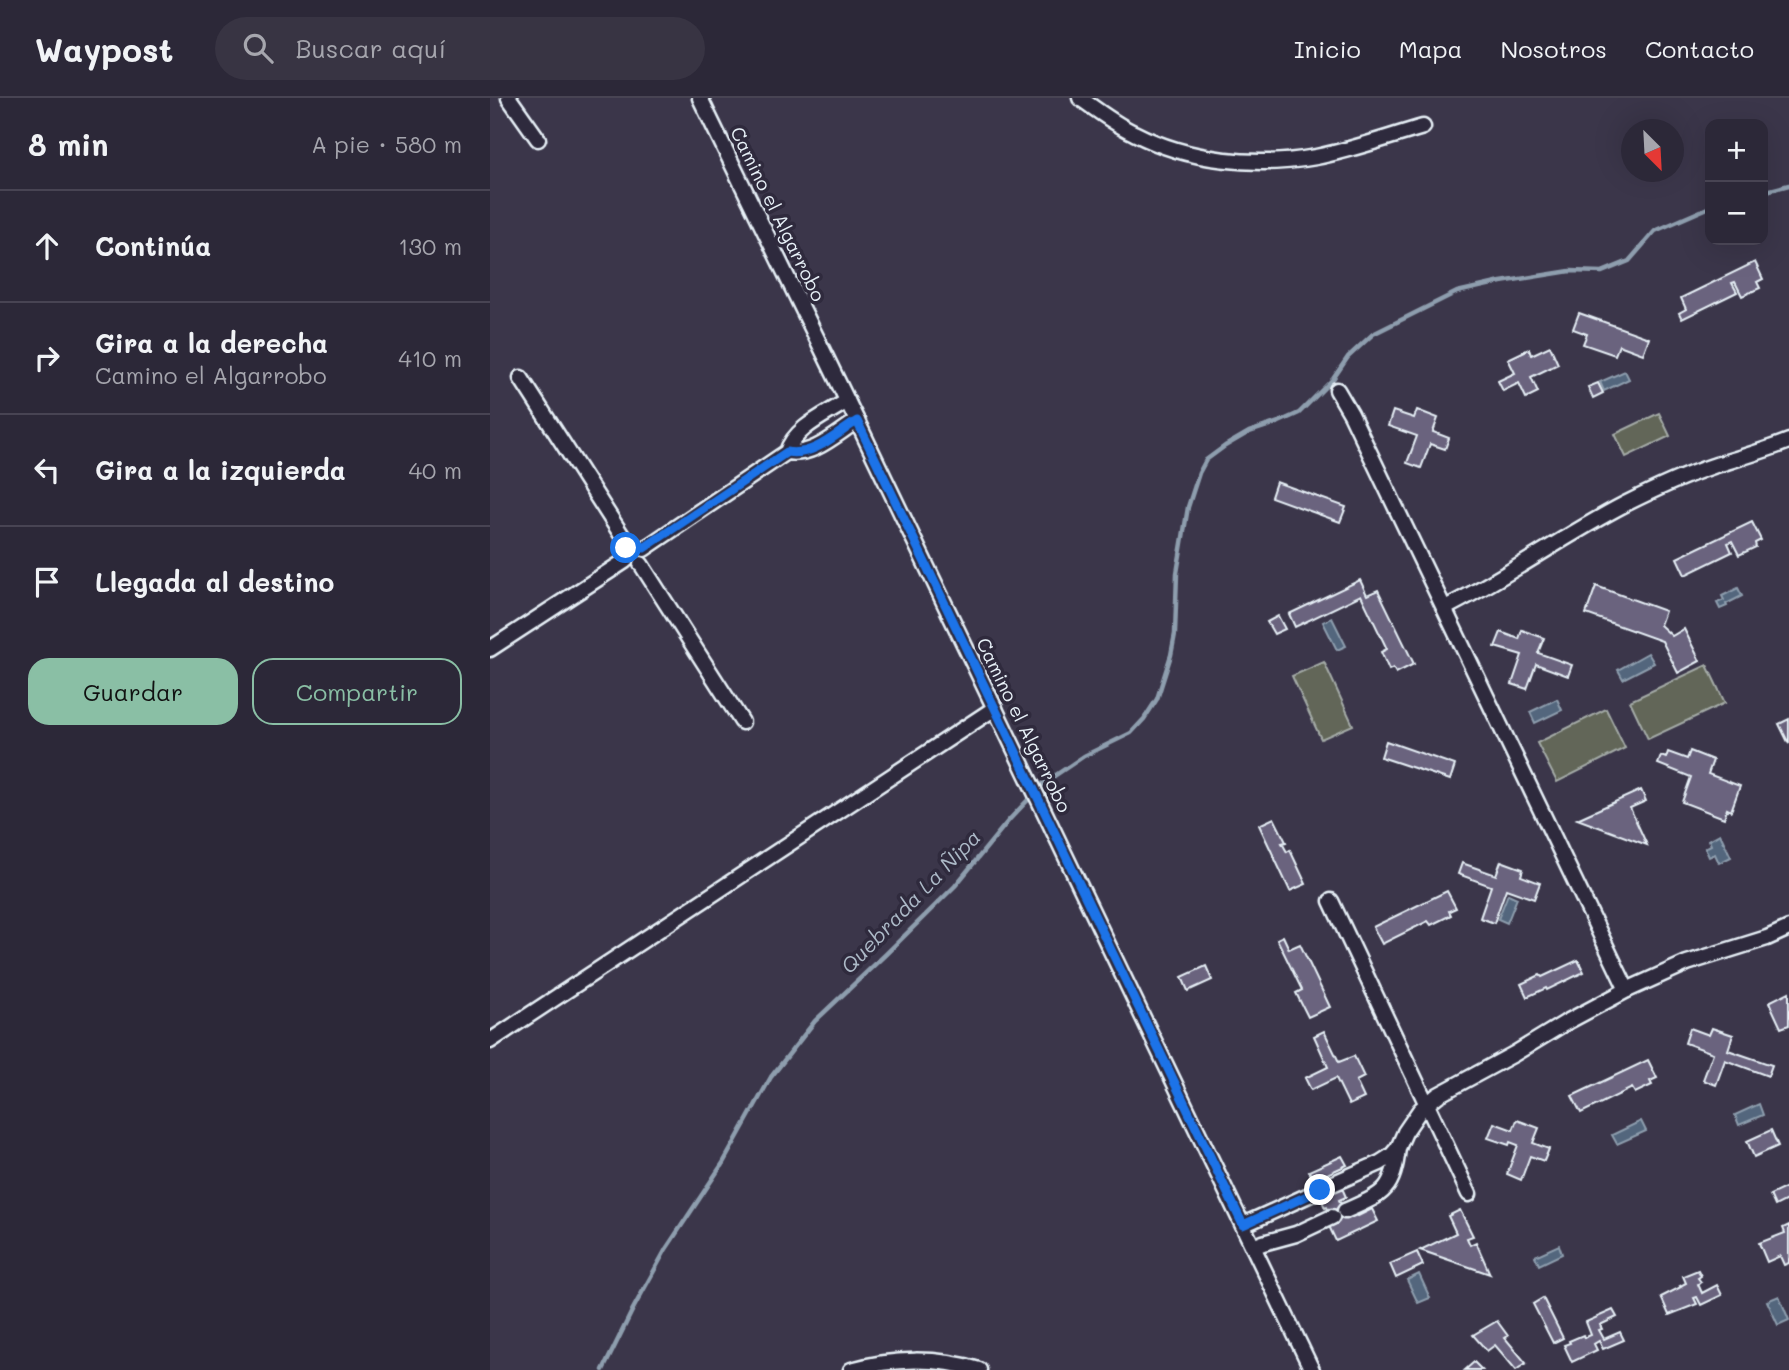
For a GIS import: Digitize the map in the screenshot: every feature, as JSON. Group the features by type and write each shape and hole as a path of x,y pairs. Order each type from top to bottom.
{"street":[{"path":"509,98 538,139"},
{"name":"Camino el Algarrobo","path":"700,98 1312,1370"},
{"path":"1080,98 1114,122 1149,141 1183,152 1221,159 1271,161 1315,157 1423,127"},
{"path":"521,378 628,545"},
{"path":"1337,390 1445,608 1627,990"},
{"path":"644,548 787,452 792,440 801,431 847,401"},
{"path":"787,452 807,452 857,421"},
{"path":"1445,608 1585,525 1626,504 1712,466 1789,441"},
{"path":"628,545 639,544 644,548 646,555 641,564"},
{"path":"628,545 624,554 625,561 631,565 641,564"},
{"path":"490,649 625,561"},
{"path":"641,564 742,722"},
{"path":"490,1041 995,708"},
{"path":"1331,901 1469,1194"},
{"path":"1243,1225 1380,1163 1398,1148 1412,1120 1426,1104 1546,1034 1627,990 1687,963 1789,928"},
{"path":"1253,1247 1296,1234 1383,1193 1391,1182 1396,1167 1398,1148"},
{"path":"851,1370 878,1364 917,1361 955,1364 979,1370"}],"green space":[{"path":"1659,413 1670,436 1626,457 1615,434"},
{"path":"1324,662 1353,725 1321,739 1292,676"},
{"path":"1707,665 1725,703 1648,739 1630,701"},
{"path":"1606,709 1625,748 1557,782 1537,743"}],"water":[{"path":"1625,371 1629,379 1604,391 1600,382"},
{"path":"1738,588 1742,596 1720,609 1717,603 1724,600 1722,596"},
{"path":"1332,618 1346,646 1337,650 1323,622"},
{"path":"1648,653 1654,663 1623,679 1618,670"},
{"path":"1557,699 1562,710 1535,723 1530,712"},
{"path":"1720,834 1731,857 1719,863 1715,854 1709,857 1705,848 1711,845 1709,840"},
{"path":"1508,894 1517,898 1507,923 1498,919"},
{"path":"1759,1104 1763,1115 1739,1125 1735,1115"},
{"path":"1641,1121 1646,1131 1617,1144 1612,1135"},
{"path":"1559,1245 1562,1254 1539,1265 1535,1256"},
{"path":"1419,1274 1430,1298 1418,1303 1407,1280"},
{"path":"1779,1296 1789,1320 1778,1325 1767,1301"}],"building":[{"path":"1755,262 1763,279 1757,282 1760,288 1742,296 1735,282 1732,283 1737,292 1682,319 1679,313 1686,309 1681,298"},
{"path":"1579,313 1649,338 1643,354 1619,345 1615,355 1583,344 1587,334 1573,329"},
{"path":"1550,346 1558,364 1531,377 1538,392 1526,398 1519,383 1503,391 1498,381 1515,373 1508,359 1529,349 1531,355"},
{"path":"1598,383 1603,393 1593,398 1588,387"},
{"path":"1417,410 1438,418 1433,432 1449,438 1445,449 1430,444 1421,468 1407,463 1417,436 1388,426 1393,411 1414,418"},
{"path":"1276,482 1346,507 1340,522 1271,497"},
{"path":"1752,522 1761,540 1755,543 1756,547 1739,555 1732,541 1728,543 1732,552 1685,575 1677,558"},
{"path":"1360,580 1367,595 1378,590 1414,664 1396,673 1393,668 1389,670 1381,652 1387,649 1361,595 1295,627 1289,614"},
{"path":"1596,586 1665,611 1660,625 1672,636 1684,629 1700,661 1678,673 1662,641 1586,614"},
{"path":"1278,616 1285,629 1274,634 1267,622"},
{"path":"1522,630 1544,638 1538,653 1572,665 1568,676 1536,664 1527,689 1512,684 1522,655 1495,647 1501,632 1519,639"},
{"path":"1789,719 1789,744 1779,724"},
{"path":"1386,741 1455,765 1450,780 1381,757"},
{"path":"1690,751 1713,760 1708,774 1740,786 1731,811 1727,809 1724,818 1682,802 1691,777 1658,764 1661,756 1666,758 1668,752 1687,759"},
{"path":"1641,790 1646,801 1630,808 1647,845 1577,819"},
{"path":"1274,818 1286,842 1282,843 1287,852 1290,850 1306,884 1290,891 1259,825"},
{"path":"1501,861 1523,869 1521,876 1540,883 1534,899 1506,889 1494,923 1480,918 1491,886 1458,874 1462,863 1496,875"},
{"path":"1447,891 1456,908 1449,911 1451,915 1431,925 1428,921 1382,944 1373,927"},
{"path":"1283,936 1289,949 1300,944 1330,1007 1308,1017 1296,993 1302,990 1277,939"},
{"path":"1578,960 1584,972 1527,997 1521,984"},
{"path":"1206,966 1212,980 1188,991 1182,977"},
{"path":"1789,992 1789,1025 1781,1028 1769,1002"},
{"path":"1690,1028 1709,1035 1712,1028 1733,1035 1728,1050 1772,1065 1768,1076 1725,1060 1716,1085 1703,1080 1713,1053 1685,1043"},
{"path":"1324,1031 1339,1062 1354,1056 1364,1077 1356,1081 1364,1098 1349,1105 1336,1078 1311,1090 1305,1078 1328,1067 1314,1036"},
{"path":"1648,1060 1657,1078 1650,1081 1652,1085 1635,1093 1632,1088 1581,1113 1572,1096"},
{"path":"1517,1120 1539,1128 1533,1143 1549,1149 1544,1161 1530,1156 1521,1180 1507,1174 1518,1145 1488,1138 1494,1123 1513,1130"},
{"path":"1771,1130 1778,1146 1754,1157 1747,1141"},
{"path":"1342,1156 1347,1165 1327,1174 1335,1190 1342,1188 1346,1197 1339,1200 1347,1216 1356,1211 1358,1216 1372,1209 1378,1221 1336,1241 1328,1224 1334,1222 1309,1171"},
{"path":"1787,1187 1789,1199 1775,1206 1770,1195"},
{"path":"1460,1210 1473,1236 1467,1238 1470,1245 1476,1242 1490,1274 1420,1250 1456,1233 1448,1216"},
{"path":"1789,1225 1789,1263 1784,1265 1780,1256 1767,1262 1759,1243 1785,1233 1783,1228"},
{"path":"1417,1252 1423,1265 1396,1278 1390,1264"},
{"path":"1698,1270 1701,1282 1698,1284 1702,1293 1717,1285 1722,1295 1701,1305 1697,1297 1694,1298 1697,1304 1669,1315 1661,1297 1686,1283 1683,1276"},
{"path":"1543,1298 1563,1338 1553,1343 1533,1304"},
{"path":"1613,1310 1617,1317 1600,1325 1602,1329 1599,1330 1604,1339 1620,1332 1624,1340 1603,1349 1599,1341 1594,1344 1597,1350 1572,1362 1564,1345 1583,1335 1584,1338 1591,1335 1586,1322"},
{"path":"1497,1321 1508,1336 1505,1338 1526,1363 1516,1370 1495,1345 1487,1351 1473,1335"},
{"path":"1474,1362 1482,1370 1465,1370"}],"waterway":[{"name":"Quebrada La Ñipa","path":"1768,191 1789,185"},
{"name":"Quebrada La Ñipa","path":"603,1370 666,1249 723,1163 771,1077 815,1021 955,886 1009,820 1044,783 1084,756 1131,733 1144,719 1157,699 1171,655 1175,634 1177,573 1188,507 1206,460 1249,432 1299,413 1333,379 1348,357 1373,334 1457,292 1570,271 1602,272 1629,261 1655,231 1705,209"}],"route":[{"path":"626,548 632,544 639,544 644,548 787,452 807,452 814,449 857,421 1243,1225 1320,1190"}]}
